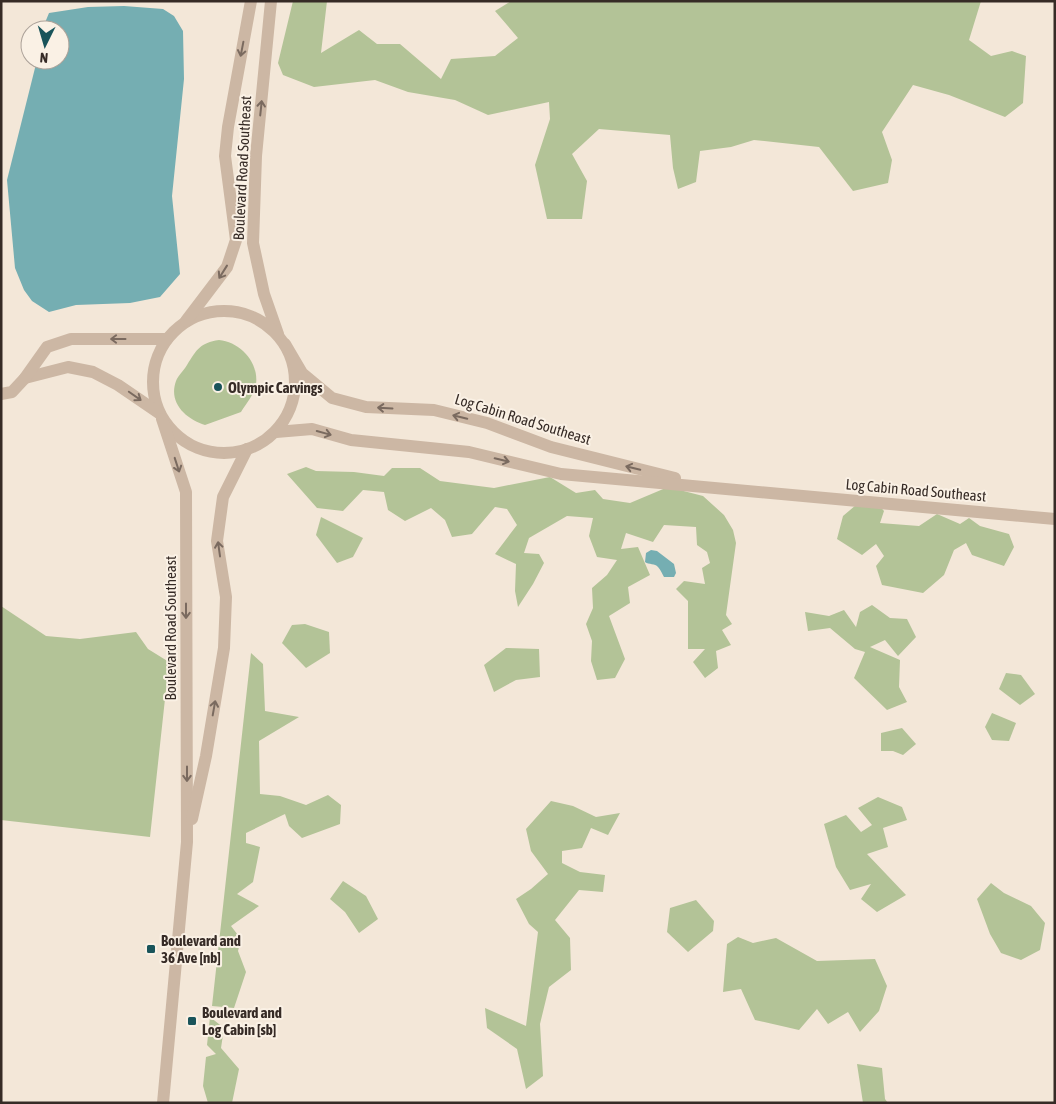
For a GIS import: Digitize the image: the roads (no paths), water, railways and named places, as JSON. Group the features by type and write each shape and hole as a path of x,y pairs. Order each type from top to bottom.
{"street":[{"name":"Boulevard Road Southeast","path":"184,323 227,267 236,240 225,156 228,127 251,1"},
{"name":"Boulevard Road Southeast","path":"271,1 256,156 253,243 264,294 281,339"},
{"path":"223,311 243,313 262,321 281,339 294,366 296,390 290,413 276,432 259,446 238,453 216,454 195,448 176,436 161,416 152,387 153,370 158,354 167,339 184,323 202,314 223,311"},
{"path":"1,394 12,392 25,378 47,347 71,340 167,339"},
{"name":"Log Cabin Road Southeast","path":"281,339 302,373 332,398 366,406 434,410 487,423 551,447 714,488"},
{"path":"25,378 68,366 93,372 118,384 161,416"},
{"name":"Boulevard Road Southeast","path":"161,416 186,492 187,842 163,1103"},
{"name":"Log Cabin Road Southeast","path":"276,432 312,429 351,440 469,452 562,474 1055,519"},
{"name":"Boulevard Road Southeast","path":"187,842 206,756 224,648 226,597 217,541 223,497 247,450"}],"water":[{"path":"124,6 163,9 174,16 183,31 184,79 172,196 180,274 160,297 130,303 76,305 49,312 32,301 24,290 15,268 7,180 34,70 70,70 70,20 46,20 49,13 88,7"},
{"path":"651,550 657,551 674,564 676,573 674,577 664,577 657,566 645,562 646,553"}],"place":[{"name":"Olympic Carvings","path":"218,387"},
{"name":"Boulevard and 36 Ave [nb]","path":"151,949"},
{"name":"Boulevard and Log Cabin [sb]","path":"192,1021"}]}
